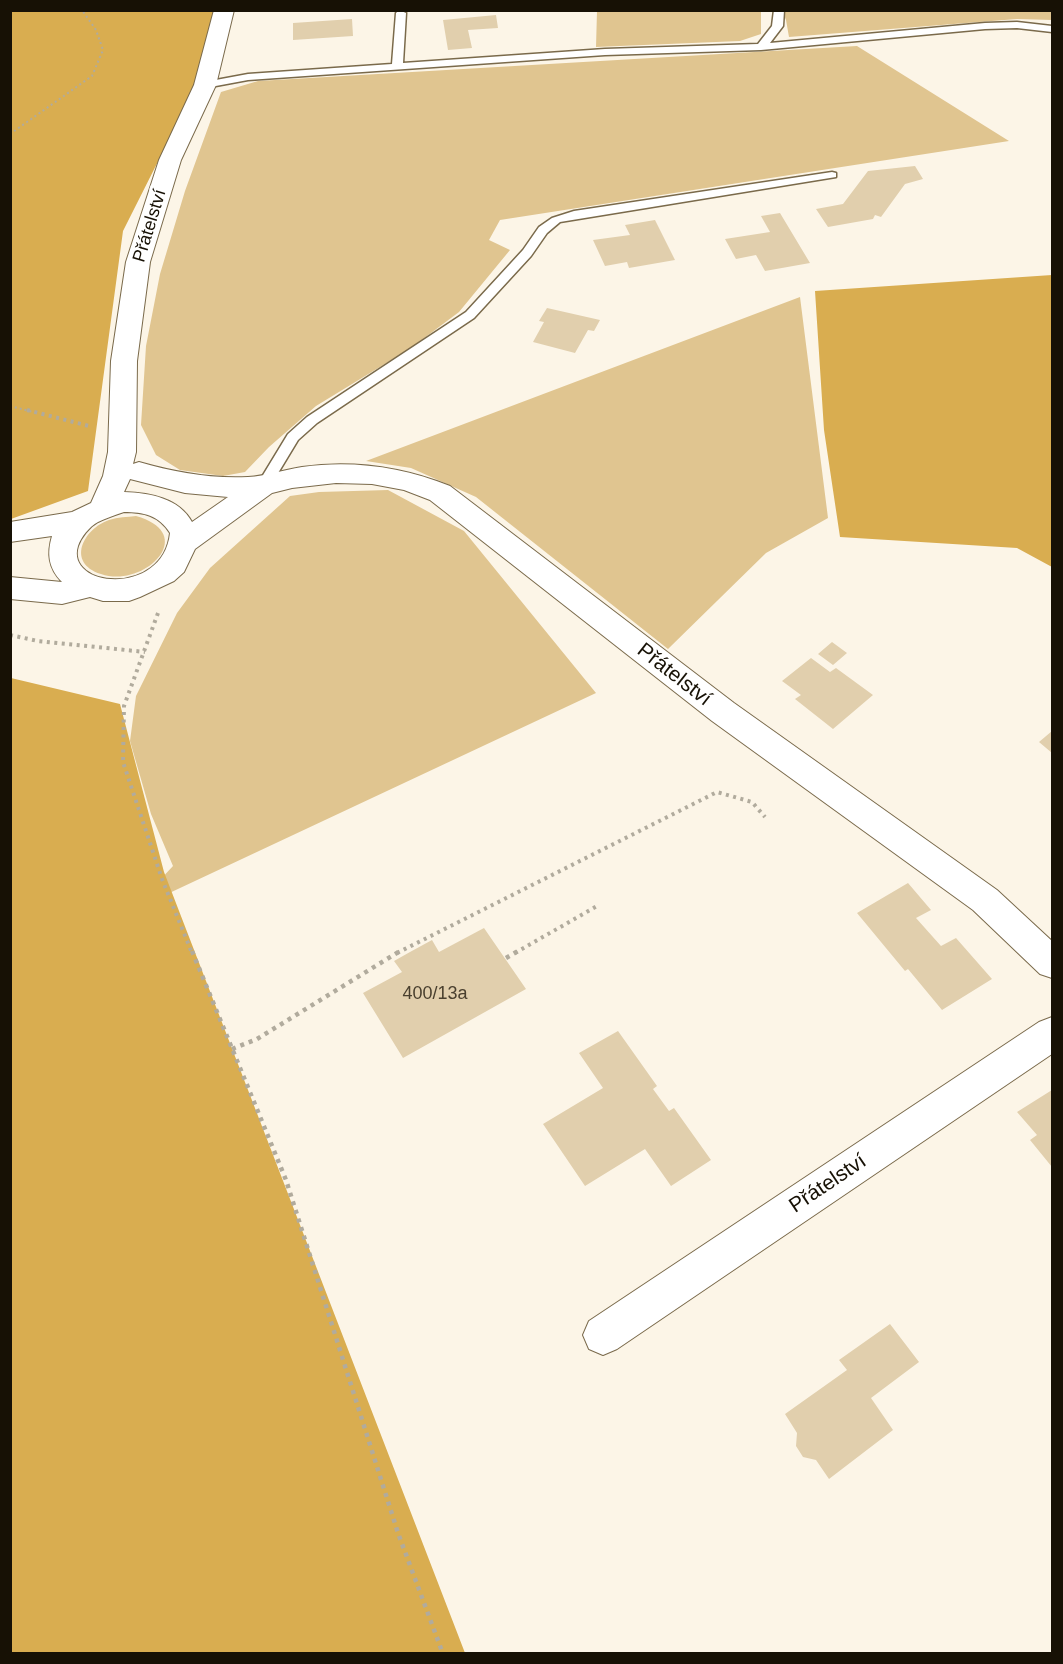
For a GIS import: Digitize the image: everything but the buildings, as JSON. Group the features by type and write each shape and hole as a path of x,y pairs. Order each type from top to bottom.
{"street":[{"name":"Přátelství","path":"152,505 131,462 124,361 138,262 170,160 205,85 224,10"},
{"name":"Přátelství","path":"131,462 183,484 264,485 301,477 362,474 395,478 422,485 440,493 723,712 985,900 1053,963"},
{"name":"Přátelství","path":"104,506 117,476 131,462"},
{"name":"Přátelství","path":"76,522 104,506 121,502 152,505 218,485"},
{"name":"Přátelství","path":"89,587 109,591 130,589 151,582 176,563 184,543 264,485"},
{"path":"152,505 170,513 181,524 184,543"},
{"path":"10,532 76,522"},
{"path":"76,522 65,536 60,551 63,566 73,579 89,587"},
{"path":"10,588 62,593 89,587"},
{"name":"Přátelství","path":"603,1335 1053,1034"}],"lane":[{"path":"761,47 777,27 781,15 779,10"},
{"path":"397,67 401,14"},
{"path":"205,85 249,77 605,52 761,47 985,26 1017,25 1053,29"},
{"path":"264,485 299,431 366,382 470,315 527,253 543,230 556,220 574,214 832,175"}],"path":[{"path":"10,134 92,76 103,50 96,30 82,10"},
{"path":"10,406 86,423 131,462"},
{"path":"10,635 38,642 145,652 124,706 123,762 162,879 286,1180 398,1533 443,1653"},
{"path":"232,1049 256,1039 409,949 717,792 752,802 765,817"},
{"path":"506,958 597,906"}],"shaded area":[{"path":"1052,10 1052,20 1017,19 789,37 782,11"},
{"path":"11,11 217,11 196,86 123,231 88,491 11,519"},
{"path":"597,11 761,11 761,34 740,41 596,47"},
{"path":"857,46 1009,141 500,220 489,240 510,250 459,312 411,348 316,406 269,447 245,472 223,476 180,470 156,455 141,425 146,346 160,274 185,191 221,92 258,81"},
{"path":"1052,275 1052,567 1017,548 840,537 824,430 815,291"},
{"path":"800,297 828,518 766,553 668,649 476,497 411,468 366,461"},
{"path":"388,490 464,531 596,693 131,911 173,866 151,814 130,741 136,696 177,613 210,568 290,496 319,492"},
{"path":"136,516 155,524 164,535 164,546 159,557 148,567 134,574 117,577 90,569 81,554 82,546 92,531 109,520"},
{"path":"11,678 120,704 164,872 465,1653 11,1653"}]}
